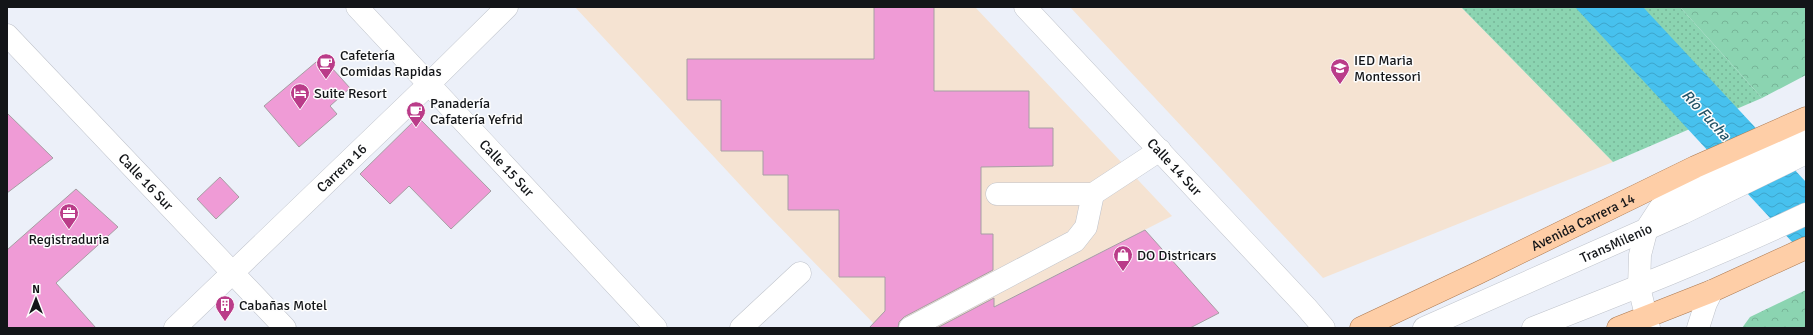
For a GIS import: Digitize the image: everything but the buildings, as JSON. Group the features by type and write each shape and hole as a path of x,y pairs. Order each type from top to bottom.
{"main road":[{"name":"Avenida Carrera 14","path":"1361,328 1478,274 1706,182 1800,134"},
{"path":"1618,328 1647,323 1712,291 1806,248"}],"street":[{"name":"Calle 15 Sur","path":"357,7 656,328"},
{"name":"Carrera 16","path":"175,328 233,274 507,7"},
{"name":"Calle 14 Sur","path":"1025,7 1306,306 1324,328"},
{"name":"Calle 16 Sur","path":"7,35 285,328"},
{"path":"1647,323 1639,287 1640,255 1647,228 1660,208 1706,182 1800,134"},
{"path":"998,194 1093,194 1160,150"},
{"path":"910,328 1075,242 1086,227 1093,194"},
{"path":"1533,328 1639,287 1756,238 1806,214"},
{"name":"TransMilenio","path":"1424,328 1647,228"},
{"path":"741,328 800,274"},
{"path":"1698,328 1706,303 1712,291"}],"shaded area":[{"path":"575,7 975,7 1172,216 952,328 878,328 767,214"},
{"name":"IED Maria Montessori","path":"1070,7 1461,7 1613,162 1323,278"}],"green space":[{"path":"1461,7 1680,7 1762,98 1613,162"},
{"path":"1680,7 1806,7 1806,75 1762,98"},
{"path":"1806,290 1806,328 1742,328 1750,317"}],"water":[{"name":"Río Fucha","path":"1575,7 1643,7 1806,182 1806,257"}],"place":[{"name":"Cafetería Comidas Rapidas","path":"326,80"},
{"name":"IED Maria Montessori","path":"1340,85"},
{"name":"Suite Resort","path":"300,110"},
{"name":"Panadería Cafatería Yefrid","path":"416,128"},
{"name":"Registraduria","path":"69,230"},
{"name":"DO Districars","path":"1123,272"},
{"name":"Cabañas Motel","path":"225,322"}]}
